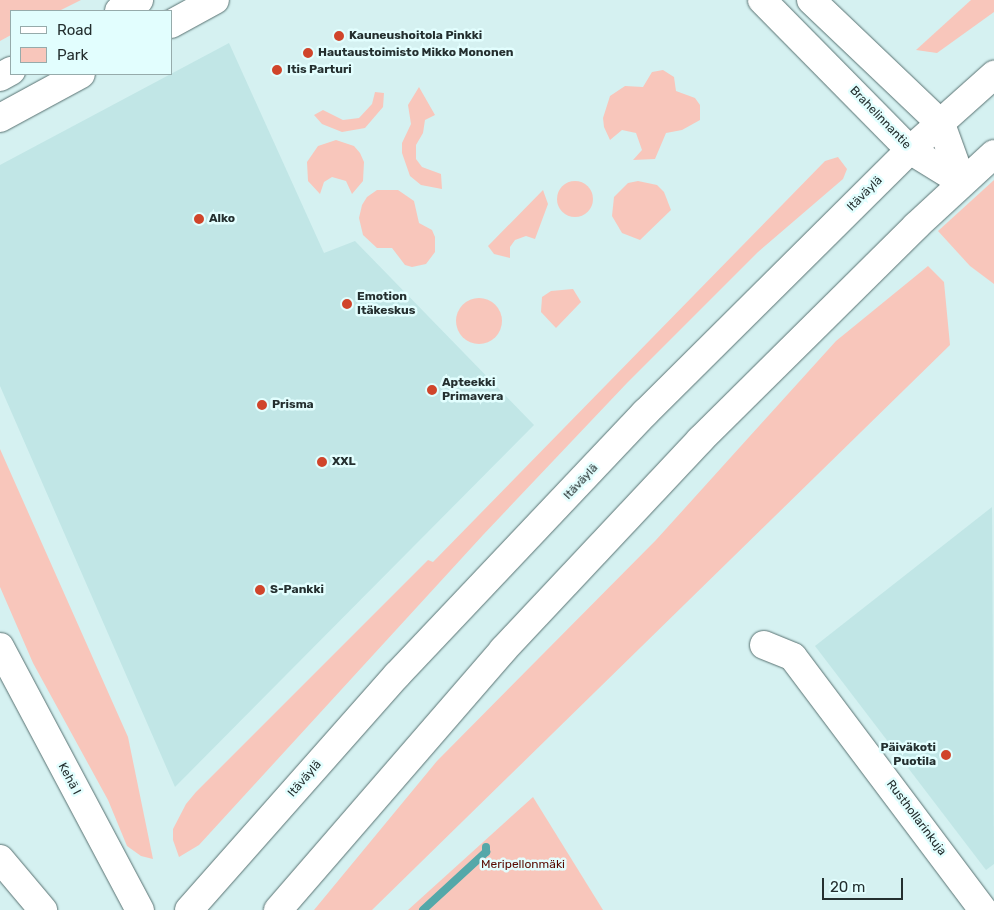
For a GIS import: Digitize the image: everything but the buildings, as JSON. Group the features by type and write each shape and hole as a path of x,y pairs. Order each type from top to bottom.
{"main road":[{"path":"172,23 216,0"},
{"name":"Brahelinnantie","path":"762,0 910,150 962,182"},
{"path":"811,0 941,124 962,182"},
{"path":"0,118 79,75"},
{"name":"Itäväylä","path":"189,910 397,675 645,413 910,150 994,75"},
{"path":"278,910 516,635 700,440 962,182 994,154"},
{"name":"Rusthollarinkuja","path":"764,645 793,657 984,910"},
{"name":"Kehä I","path":"0,647 140,910"},
{"path":"0,859 43,910"}],"shaded area":[{"name":"Prisma","path":"229,43 324,253 355,241 534,425 175,787 0,386 0,165"},
{"name":"Päiväkoti Puotila","path":"992,507 994,864 986,870 815,646"}],"green space":[{"path":"0,0 81,0 61,10 10,10 10,36 0,41"},
{"path":"971,0 994,0 994,12 937,53 916,50"},
{"path":"663,70 674,77 676,91 695,98 700,105 700,120 682,130 666,133 655,159 633,160 642,150 636,133 622,130 610,140 604,127 603,118 610,96 625,86 643,87 652,72"},
{"path":"419,87 435,115 425,120 423,133 416,145 416,159 422,167 441,174 442,189 421,185 410,176 402,153 402,143 411,124 408,105"},
{"path":"375,92 384,93 383,107 365,128 342,132 322,124 314,115 323,110 343,120 359,118 372,104"},
{"path":"336,140 354,146 360,153 364,162 363,181 352,194 346,181 332,177 324,182 320,194 308,181 307,162 318,146"},
{"path":"838,157 847,169 843,179 758,252 627,383 483,535 199,845 179,857 173,840 173,829 186,804 196,792 428,560 433,562 825,161"},
{"path":"994,180 994,284 970,266 938,231"},
{"path":"575,181 588,186 593,199 588,212 575,217 562,212 557,199 562,186"},
{"path":"638,181 657,185 664,192 671,210 640,240 622,233 612,216 614,197 628,183"},
{"path":"377,190 398,190 414,201 419,223 432,230 435,237 435,252 426,264 412,267 405,265 392,248 377,248 363,235 359,218 362,205 367,197"},
{"path":"543,190 548,204 535,239 526,236 515,240 510,247 510,258 494,254 488,246"},
{"path":"928,266 944,282 950,345 372,910 314,910 437,761 656,540 836,341"},
{"path":"573,289 581,302 556,328 541,312 542,297 551,291"},
{"path":"479,298 492,302 498,308 502,321 498,334 492,340 479,344 466,340 460,334 456,321 460,308 466,302"},
{"path":"0,449 128,737 153,859 141,856 127,846 108,800 33,663 0,587"},
{"name":"Meripellonmäki","path":"533,797 603,910 408,910"}],"waterway":[{"path":"423,910 486,852 486,847"}],"place":[{"name":"Kauneushoitola Pinkki","path":"339,36"},
{"name":"Hautaustoimisto Mikko Mononen","path":"308,53"},
{"name":"Itis Parturi","path":"277,70"},
{"name":"Alko","path":"199,219"},
{"name":"Emotion Itäkeskus","path":"347,304"},
{"name":"Apteekki Primavera","path":"432,390"},
{"name":"Prisma","path":"262,405"},
{"name":"XXL","path":"322,462"},
{"name":"S-Pankki","path":"260,590"},
{"name":"Päiväkoti Puotila","path":"946,755"}]}
